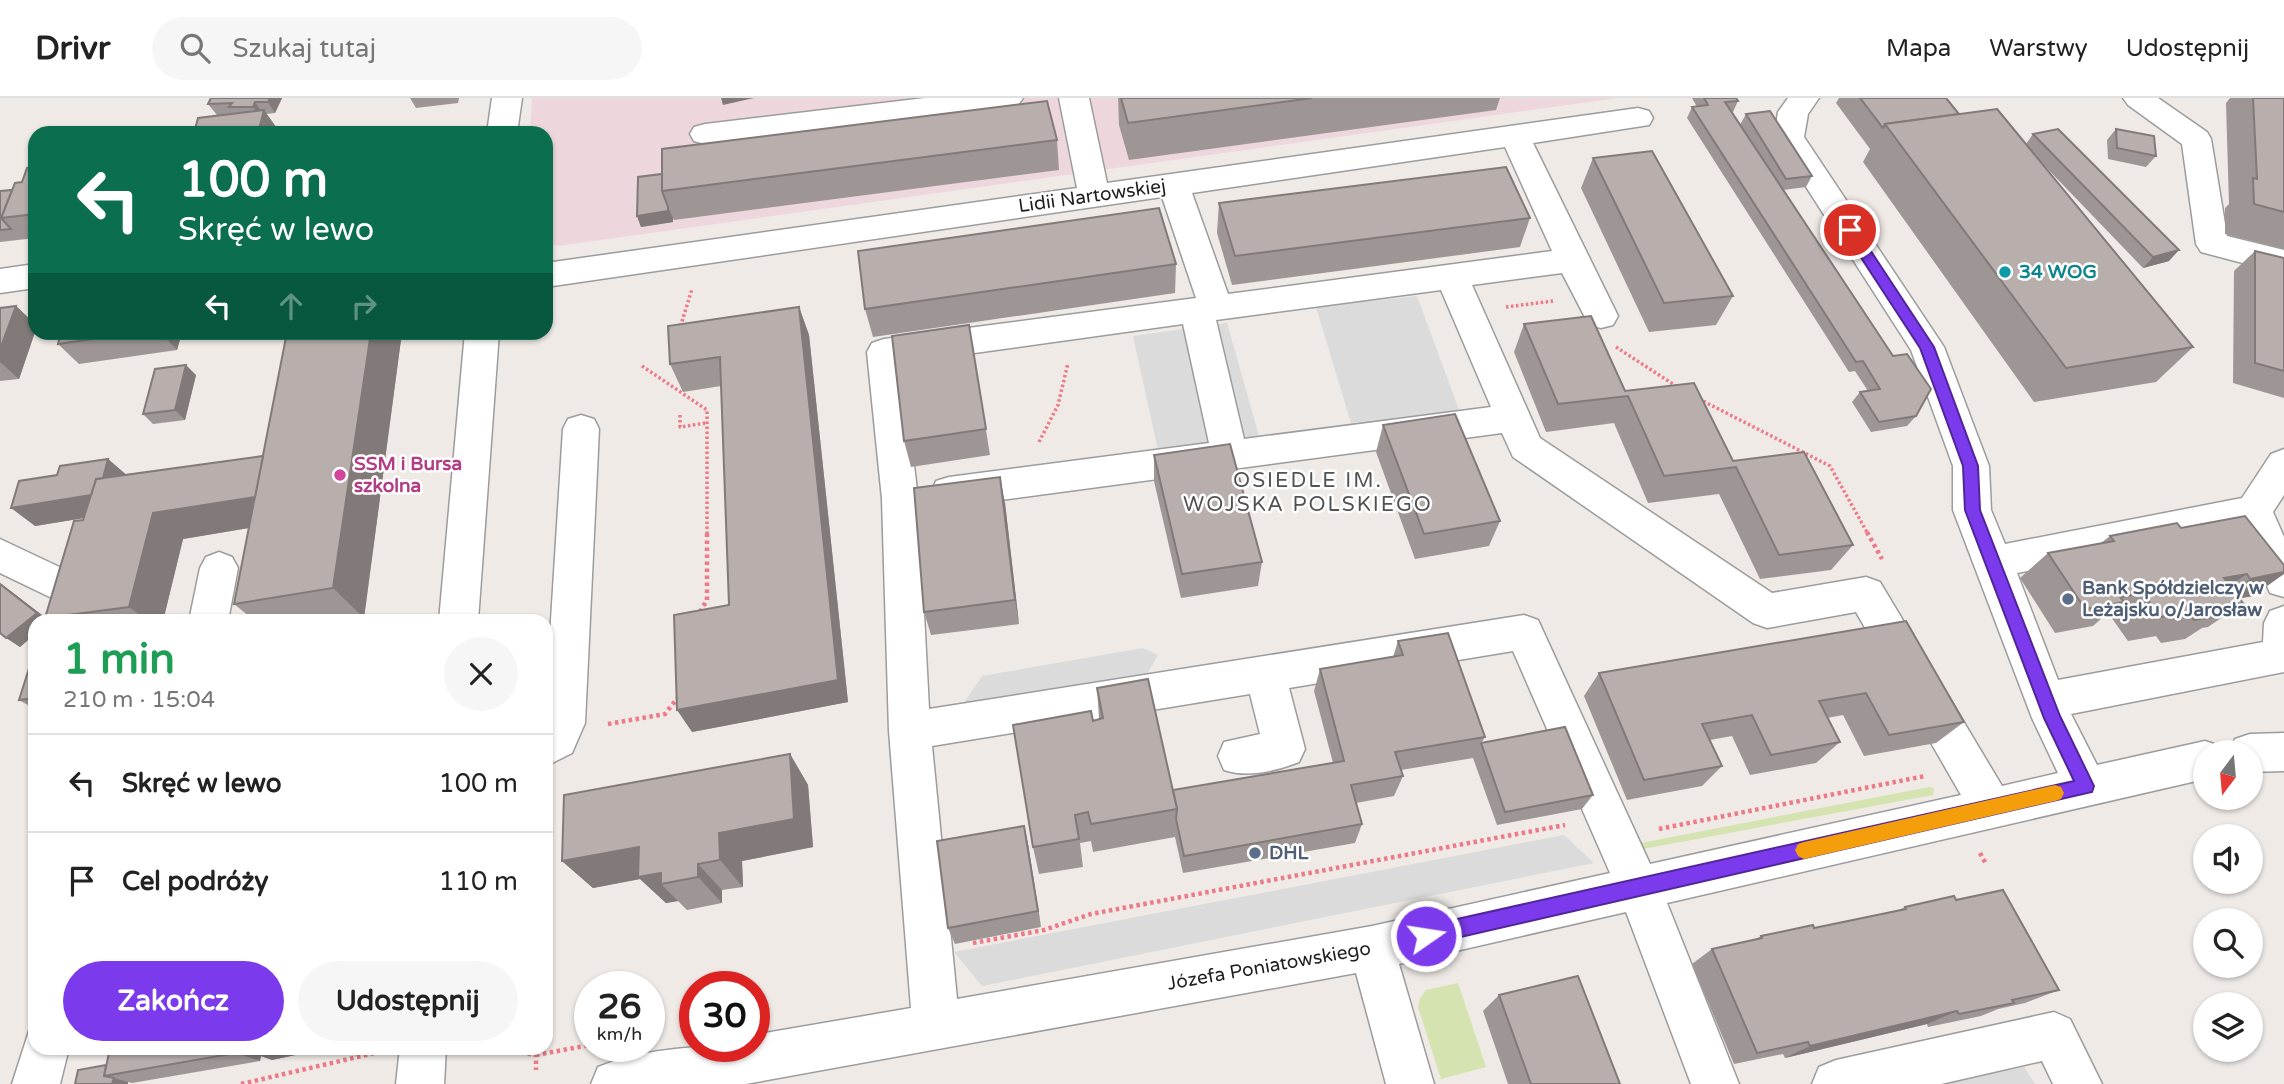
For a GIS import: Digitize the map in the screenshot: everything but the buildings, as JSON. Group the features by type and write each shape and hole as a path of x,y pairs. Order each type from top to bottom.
{"street":[{"path":"503,126 507,98"},
{"path":"705,134 1006,98"},
{"path":"1074,98 1094,194"},
{"path":"1804,98 1793,112 1789,137 1927,347 1971,466 1972,510 2046,701 2086,786"},
{"path":"2138,98 2196,139 2212,244 2284,262"},
{"name":"Lidii Nartowskiej","path":"553,274 1094,194 1174,185 1638,118"},
{"path":"1514,135 1601,316"},
{"path":"1174,185 1207,310 1230,455"},
{"path":"936,1026 910,731 900,499 884,352 1572,260"},
{"path":"0,281 28,277"},
{"path":"1452,277 1526,447 1767,611 1866,594 1991,807"},
{"path":"459,614 481,340"},
{"path":"900,499 1513,418"},
{"path":"554,739 581,429"},
{"path":"1994,562 2254,511 2284,464"},
{"path":"2254,511 2284,581"},
{"path":"0,555 56,584"},
{"path":"209,614 219,568"},
{"path":"2046,701 2281,656 2284,623"},
{"path":"910,731 1524,632 1639,888 1715,1084"},
{"path":"1239,757 1284,749 1265,674"},
{"path":"2263,753 2284,752"},
{"name":"Józefa Poniatowskiego","path":"615,1084 1372,948 2193,763"},
{"path":"1372,948 1410,1084"},
{"path":"1836,1084 2054,1035 2078,1084"},
{"path":"36,1084 44,1055"},
{"path":"407,1055 420,1084"}],"path":[{"path":"679,337 679,324 696,280"},
{"path":"1501,308 1555,301"},
{"path":"1601,316 1600,322 1618,348 1686,392"},
{"path":"1012,484 1058,405 1074,327"},
{"path":"642,366 707,410 707,600 694,621"},
{"path":"678,379 678,391"},
{"path":"1692,396 1830,466 1893,579 1866,594"},
{"path":"680,415 680,427 706,423"},
{"path":"699,488 706,487"},
{"path":"699,568 707,567"},
{"path":"554,739 664,714 684,691"},
{"path":"931,968 948,948 1044,930 1091,914 1597,819 1614,832 1630,834 1936,774"},
{"path":"553,1052 574,1048"},
{"path":"241,1084 376,1055"},
{"path":"536,1055 536,1070"}],"shaded area":[{"path":"532,98 1618,98 558,246 553,244 553,126 530,126"},
{"path":"1417,296 1459,410 1351,423 1316,307"},
{"path":"1227,323 1259,436 1158,450 1133,336"},
{"path":"1143,648 1158,655 1143,681 957,713 982,676"},
{"path":"1564,835 1594,863 982,986 954,952"},
{"path":"2024,1067 2035,1084 1939,1084"}],"green space":[{"path":"1934,788 1933,795 1643,849 1641,843"},
{"path":"1458,983 1486,1067 1441,1079 1418,1007 1426,990"}],"slow traffic":[{"path":"1804,850 2055,793"}],"place":[{"name":"34 WOG","path":"2005,272"},
{"name":"SSM i Bursa szkolna","path":"340,475"},
{"name":"Bank Spółdzielczy w Leżajsku o/Jarosław","path":"2068,599"},
{"name":"DHL","path":"1255,853"}],"district":[{"name":"OSIEDLE IM. WOJSKA POLSKIEGO","path":"1308,492"}],"route":[{"path":"1426,936 2086,786 2052,718 1972,510 1971,466 1927,347 1850,230"}]}
